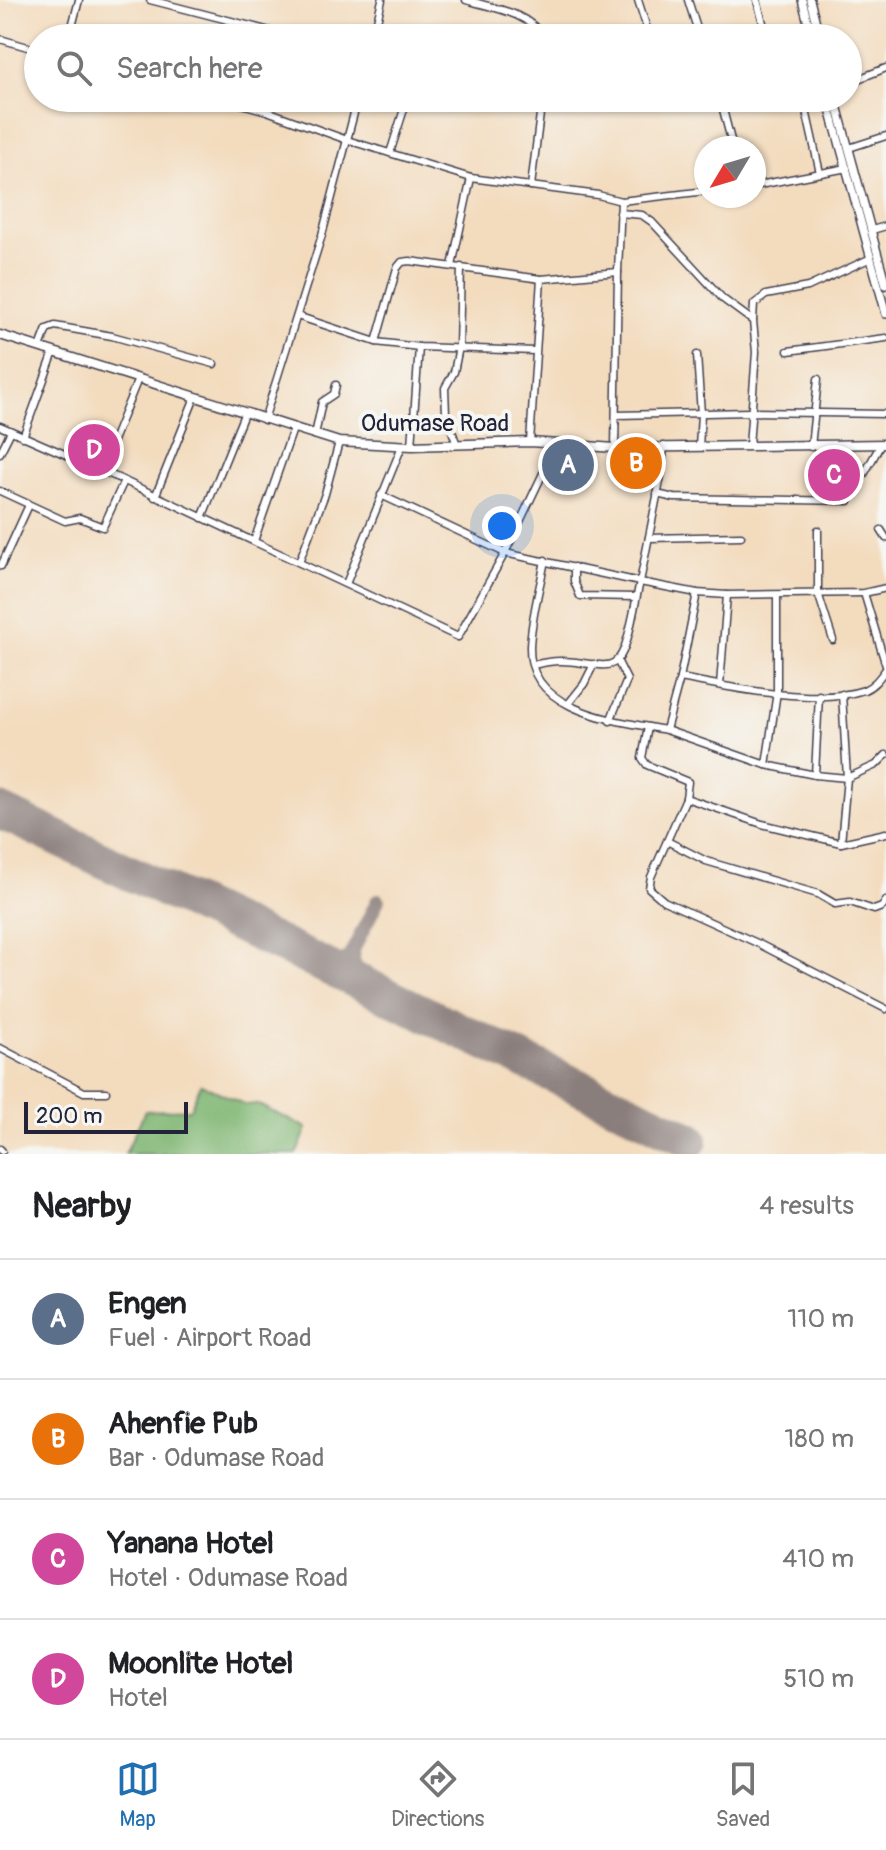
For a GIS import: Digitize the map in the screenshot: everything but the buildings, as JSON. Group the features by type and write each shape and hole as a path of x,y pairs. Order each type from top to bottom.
{"main road":[{"name":"Odumase Road","path":"0,335 339,442 407,446 530,442 615,448 884,444"}],"street":[{"path":"73,24 79,0"},
{"path":"150,0 243,24"},
{"path":"376,24 382,0"},
{"path":"466,0 518,15 533,24"},
{"path":"638,0 646,24"},
{"path":"688,0 696,24"},
{"path":"757,0 763,24"},
{"path":"802,0 808,24"},
{"path":"810,0 816,24"},
{"path":"0,39 24,46"},
{"path":"862,77 886,68"},
{"path":"270,112 347,140 471,178 598,195 621,201 694,192"},
{"path":"264,420 322,235 354,112"},
{"path":"390,153 403,112"},
{"path":"531,186 540,112"},
{"path":"723,112 730,136"},
{"path":"805,112 820,173"},
{"path":"831,112 886,314"},
{"path":"839,112 886,285"},
{"path":"849,148 886,136"},
{"path":"766,184 847,168"},
{"path":"452,266 471,178"},
{"path":"615,448 621,201"},
{"path":"620,213 642,215 652,222 723,299 753,321"},
{"path":"872,230 886,226"},
{"path":"749,446 756,352 754,304 761,297 808,287 871,258"},
{"path":"376,342 397,268 402,262 541,279 618,272"},
{"path":"457,445 446,414 445,388 454,372 459,347 461,267"},
{"path":"530,442 541,279"},
{"path":"297,316 376,342 419,347 535,351"},
{"path":"40,347 47,329 55,326 112,336 214,364"},
{"path":"788,351 886,338"},
{"path":"346,584 381,495 407,446 419,347"},
{"path":"23,437 54,352"},
{"path":"697,355 701,414 699,447"},
{"path":"101,470 138,379"},
{"path":"811,447 818,379"},
{"path":"315,435 322,402 334,394 336,385"},
{"path":"155,497 195,397"},
{"path":"617,415 750,412 886,414"},
{"path":"202,518 244,414"},
{"path":"0,426 458,637 505,553 557,444"},
{"path":"254,541 293,429"},
{"path":"0,453 11,431"},
{"path":"299,562 325,494 339,442"},
{"path":"657,494 674,498 849,501 884,444"},
{"path":"533,665 554,660 578,660 611,665 617,660 623,649 640,582 664,446"},
{"path":"0,491 65,521 80,518 103,527 124,481"},
{"path":"381,495 505,553 697,593 864,593 886,588"},
{"path":"1,566 29,505"},
{"path":"818,530 818,593 833,640"},
{"path":"881,530 886,538"},
{"path":"649,538 741,536"},
{"path":"545,560 530,645 533,665 545,686 568,704 610,721 666,730 766,765 815,775 847,778 876,765 886,755"},
{"path":"574,567 574,581 580,596 636,597"},
{"path":"666,730 697,593"},
{"path":"680,678 819,695 842,694 871,686 886,668 864,593"},
{"path":"720,685 727,595"},
{"path":"766,765 777,692 777,595"},
{"path":"610,721 627,680 617,660"},
{"path":"568,704 579,692 594,664"},
{"path":"841,843 847,778 842,694"},
{"path":"815,775 819,695"},
{"path":"648,727 642,758 647,765 685,779 690,787 649,888 658,897 886,1009"},
{"path":"686,798 762,824 841,843 886,834"},
{"path":"667,841 706,861 818,894 835,904 850,902 874,910 886,901"},
{"path":"0,1048 84,1092 106,1092"}],"green space":[{"path":"201,1084 246,1105 257,1104 307,1128 297,1154 125,1154 145,1111 190,1109"}],"taxiway":[{"path":"321,964 349,958 378,900"},
{"path":"353,952 353,968 364,985"}],"runway":[{"path":"0,811 690,1140"}],"place":[{"name":"Moonlite Hotel","path":"94,450"},
{"name":"Ahenfie Pub","path":"636,463"},
{"name":"Engen","path":"568,465"},
{"name":"Yanana Hotel","path":"834,475"}]}
